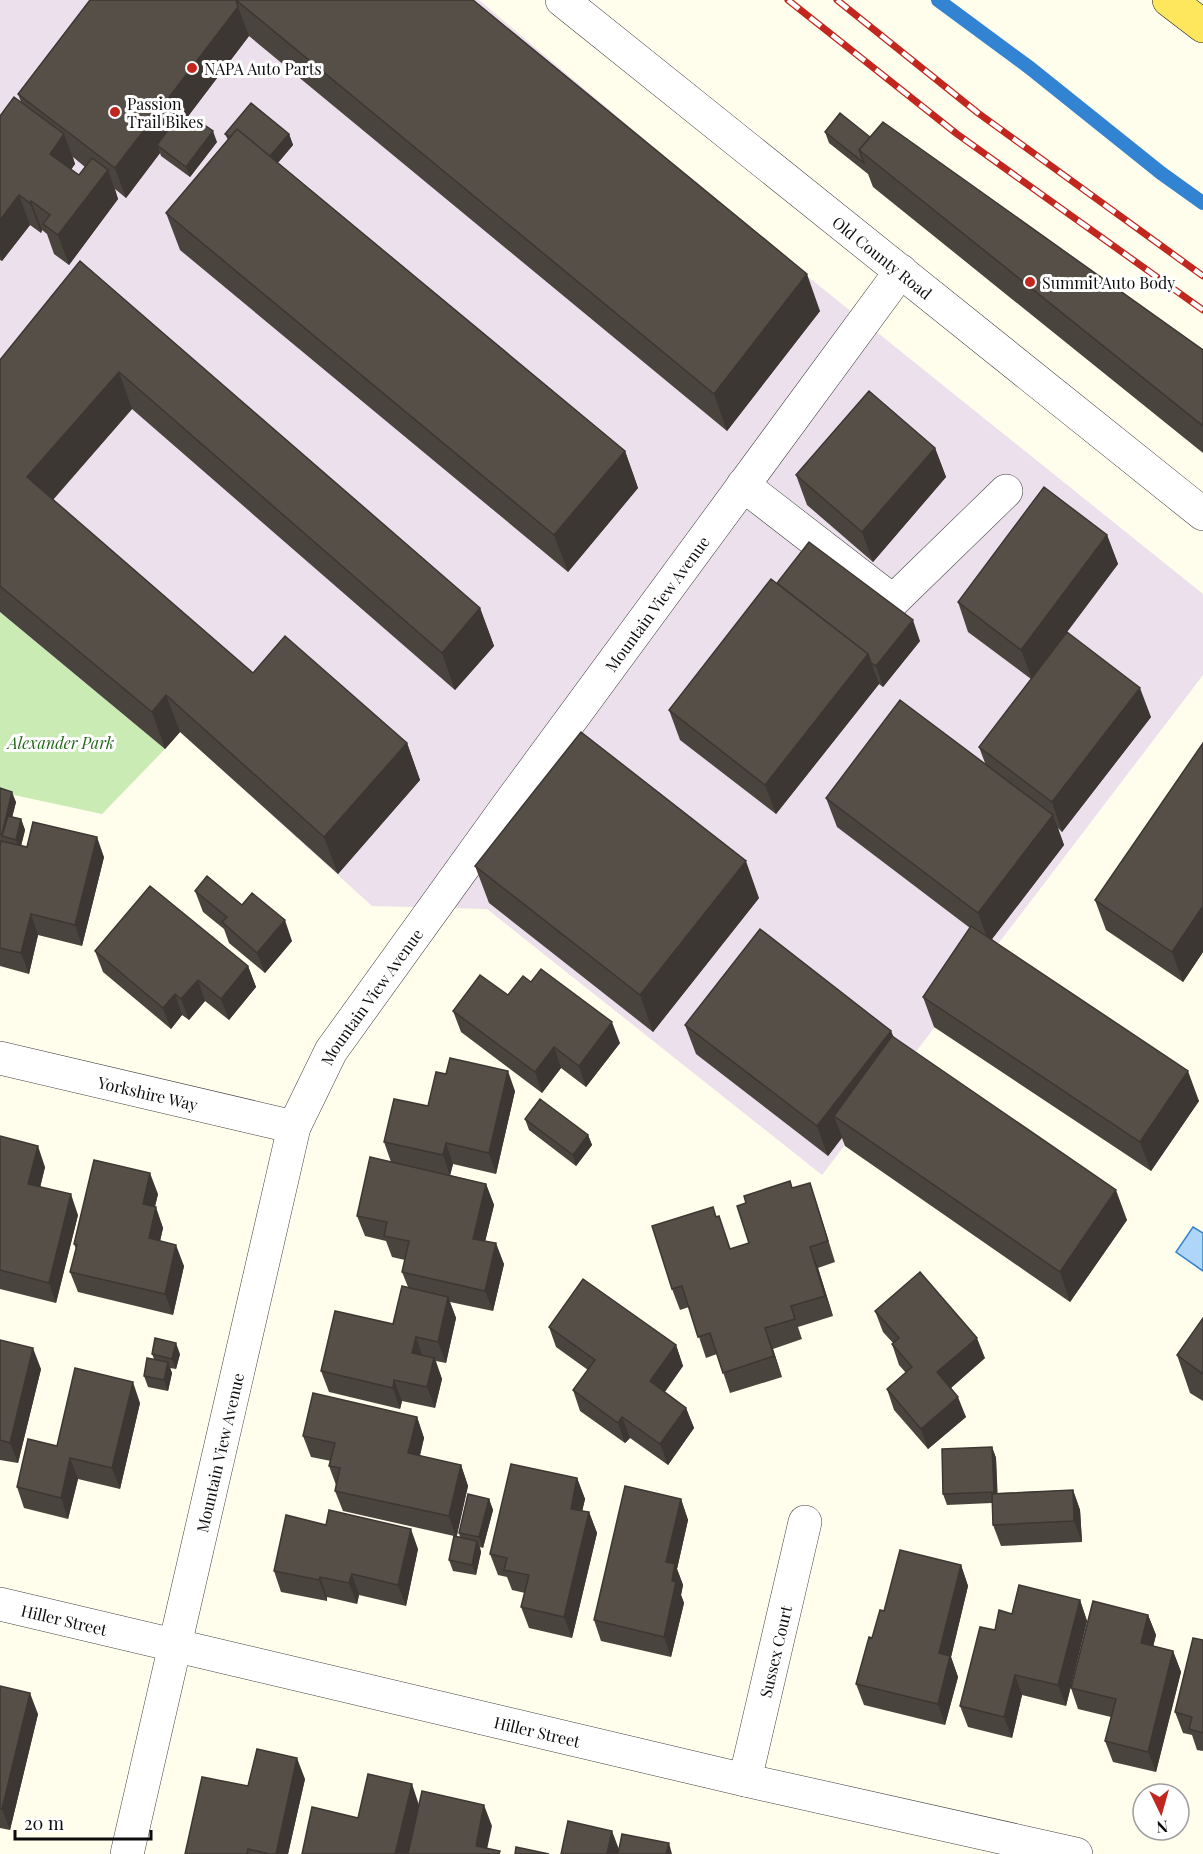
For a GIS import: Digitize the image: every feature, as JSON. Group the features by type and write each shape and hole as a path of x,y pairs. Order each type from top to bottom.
{"main road":[{"path":"1169,0 1203,26"}],"street":[{"name":"Old County Road","path":"562,0 1203,514"},
{"name":"Mountain View Avenue","path":"127,1854 294,1127 331,1051 901,271"},
{"path":"743,485 893,601 1006,491"},
{"name":"Yorkshire Way","path":"0,1058 294,1127"},
{"name":"Sussex Court","path":"745,1780 805,1522"},
{"name":"Hiller Street","path":"0,1604 745,1780 1076,1854"}],"shaded area":[{"path":"0,0 479,0 797,268 1203,594 1203,675 822,1175 487,909 372,906 180,732 165,749 0,612"}],"green space":[{"name":"Alexander Park","path":"0,612 165,749 102,814 0,792"}],"water":[{"path":"1193,1227 1203,1233 1203,1271 1176,1252"}],"building":[{"path":"90,0 236,0 238,7 115,168 18,94"},
{"path":"236,0 473,0 807,274 714,394"},
{"path":"14,97 64,134 50,154 79,175 92,158 108,170 58,235 43,224 50,215 19,195 0,220 0,116"},
{"path":"251,103 289,134 270,156 237,129 230,137 225,134"},
{"path":"840,113 870,137 859,150 864,163 825,132"},
{"path":"180,114 193,124 197,120 213,131 186,167 157,145"},
{"path":"883,122 1203,350 1203,426 859,150"},
{"path":"237,129 625,451 554,535 166,213"},
{"path":"80,261 480,608 442,653 119,372 27,477 253,673 285,636 407,743 324,837 166,695 152,712 0,586 0,360"},
{"path":"869,391 935,448 862,532 796,475"},
{"path":"1044,487 1107,535 1021,650 958,602"},
{"path":"809,542 913,620 876,666 871,663 868,654 777,583"},
{"path":"771,579 868,654 765,785 669,710"},
{"path":"1067,632 1140,688 1052,802 979,747"},
{"path":"900,700 1053,815 978,913 826,798"},
{"path":"581,732 746,861 640,995 475,866"},
{"path":"1203,743 1203,906 1172,952 1095,900"},
{"path":"0,788 12,792 2,834 0,834"},
{"path":"8,816 21,819 16,840 2,836"},
{"path":"33,822 97,837 75,925 31,914 21,953 0,948 0,846 1,841 27,847"},
{"path":"207,876 242,905 252,893 285,920 257,953 222,922 227,917 195,891"},
{"path":"150,886 248,966 221,999 198,980 181,999 175,994 163,1008 95,951"},
{"path":"971,926 1188,1071 1140,1142 923,997"},
{"path":"760,929 891,1031 817,1126 685,1025"},
{"path":"541,969 612,1022 579,1066 554,1047 535,1072 453,1011 480,975 508,995 523,976 531,982"},
{"path":"892,1036 1116,1190 1060,1272 834,1116"},
{"path":"450,1058 508,1071 489,1153 446,1143 443,1155 384,1142 394,1099 428,1106 436,1072 446,1074"},
{"path":"540,1099 588,1135 573,1155 525,1119"},
{"path":"0,1136 38,1146 28,1184 71,1194 49,1283 0,1270"},
{"path":"370,1157 486,1184 473,1239 496,1243 485,1291 402,1272 409,1241 384,1236 387,1222 357,1216"},
{"path":"94,1160 150,1173 143,1204 156,1207 149,1238 176,1245 165,1294 70,1272 77,1245 74,1244"},
{"path":"790,1181 792,1188 810,1183 828,1241 810,1247 825,1296 791,1306 795,1319 765,1328 774,1356 723,1373 710,1333 698,1337 682,1286 672,1289 652,1226 713,1207 716,1217 719,1216 730,1249 749,1243 737,1206 746,1203 744,1196"},
{"path":"920,1272 977,1338 937,1372 958,1397 921,1429 887,1389 912,1367 892,1344 899,1338 875,1311"},
{"path":"583,1279 676,1345 650,1381 686,1408 660,1444 622,1417 618,1423 573,1390 595,1360 549,1327"},
{"path":"402,1286 448,1297 438,1342 416,1337 412,1353 434,1358 427,1387 394,1380 393,1388 321,1371 335,1311 393,1324"},
{"path":"1203,1318 1203,1374 1177,1355"},
{"path":"155,1338 176,1343 172,1359 152,1354"},
{"path":"0,1340 33,1348 10,1443 0,1440"},
{"path":"147,1358 168,1362 164,1380 144,1376"},
{"path":"75,1368 133,1382 112,1468 70,1458 61,1498 17,1487 28,1439 57,1446"},
{"path":"313,1393 417,1417 408,1453 461,1465 449,1516 335,1491 340,1468 329,1466 335,1443 303,1436"},
{"path":"992,1447 994,1492 943,1494 942,1449"},
{"path":"511,1464 577,1478 571,1509 589,1512 564,1617 521,1607 529,1575 504,1570 507,1558 490,1554"},
{"path":"625,1486 681,1499 666,1562 675,1564 672,1581 676,1582 664,1637 594,1620"},
{"path":"1073,1490 1074,1521 993,1525 992,1494"},
{"path":"468,1494 489,1499 479,1537 459,1533"},
{"path":"329,1510 411,1529 398,1585 352,1574 349,1583 274,1571 286,1515 326,1525"},
{"path":"454,1536 477,1541 472,1565 449,1560"},
{"path":"900,1550 961,1565 939,1653 950,1656 938,1704 856,1684 869,1637 872,1638 880,1610 884,1611"},
{"path":"1019,1585 1080,1600 1058,1685 1015,1675 1004,1717 960,1706 980,1627 995,1630 999,1610 1012,1614"},
{"path":"1093,1601 1148,1615 1141,1643 1173,1651 1148,1752 1105,1741 1116,1699 1071,1688"},
{"path":"1193,1638 1203,1640 1203,1733 1189,1729 1192,1717 1175,1712"},
{"path":"0,1686 30,1693 2,1809 0,1809"},
{"path":"257,1749 297,1758 276,1854 248,1849 247,1854 185,1854 202,1777 248,1786"},
{"path":"368,1774 412,1784 395,1854 302,1854 312,1807 358,1818"},
{"path":"422,1791 484,1805 476,1846 500,1851 499,1854 408,1854"},
{"path":"568,1821 612,1831 607,1854 561,1854"},
{"path":"622,1834 669,1843 666,1854 618,1854"},
{"path":"516,1847 549,1854 515,1854"}],"waterway":[{"path":"938,0 1030,68 1161,173 1203,203"}],"railway":[{"path":"788,0 957,134 1203,310"},
{"path":"837,0 978,113 1203,276"}],"place":[{"name":"NAPA Auto Parts","path":"192,68"},
{"name":"Passion Trail Bikes","path":"115,112"},
{"name":"Summit Auto Body","path":"1030,282"}]}
